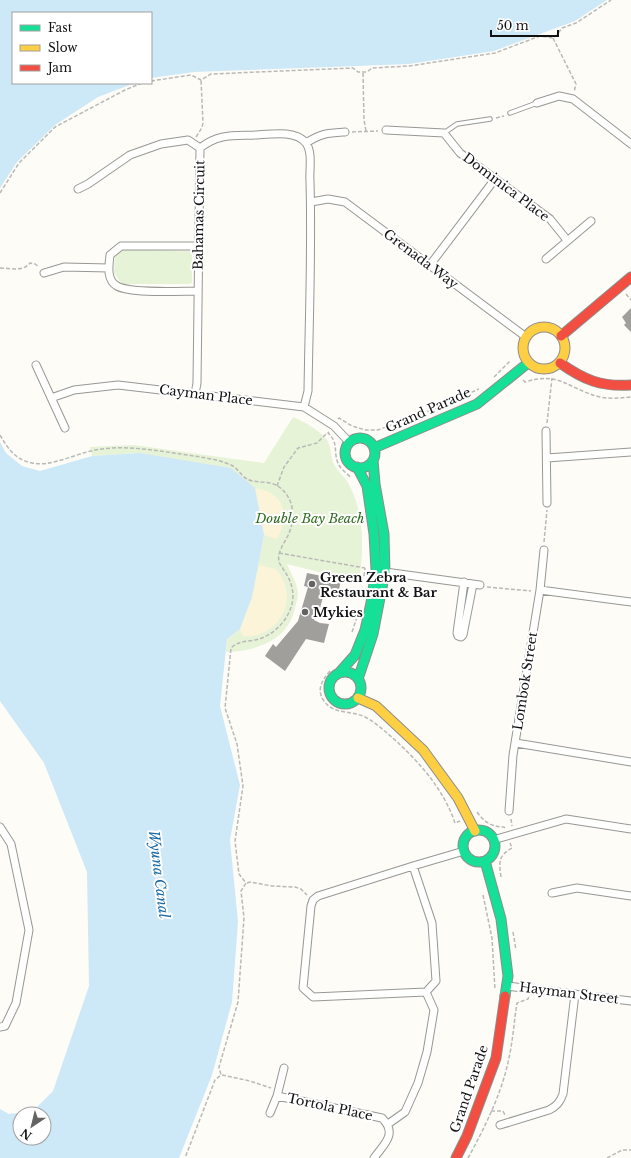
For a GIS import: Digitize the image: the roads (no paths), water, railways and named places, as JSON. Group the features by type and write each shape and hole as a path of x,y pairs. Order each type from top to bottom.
{"street":[{"path":"537,103 559,96 573,99 631,144"},
{"path":"386,130 444,133"},
{"path":"304,407 308,391 311,202 310,153 306,143 327,132 345,132"},
{"name":"Dominica Place","path":"444,133 460,153 543,213 568,240"},
{"name":"Bahamas Circuit","path":"195,394 197,383 200,148 209,141 220,136 284,134 296,136 306,143"},
{"path":"78,189 88,184 130,155 162,144 188,140 200,148"},
{"path":"430,266 495,179"},
{"name":"Grenada Way","path":"311,202 328,199 345,202 526,336"},
{"path":"546,259 591,221"},
{"path":"198,246 121,246 110,255 108,268 109,275 116,286 132,290 198,291"},
{"path":"44,273 64,268 108,268"},
{"path":"561,336 631,277"},
{"path":"547,327 554,330 561,336 564,342 564,356 560,363 554,367 540,370 528,363 522,350 526,336 531,331 539,328 547,327"},
{"name":"Grand Parade","path":"374,448 476,404 528,363"},
{"path":"560,363 584,379 594,383 612,386 631,385"},
{"path":"36,365 65,428"},
{"name":"Cayman Place","path":"51,398 74,390 118,385 304,407 334,426 349,442"},
{"path":"546,431 547,503"},
{"path":"358,679 373,634 384,572 384,534 375,484 373,460 374,448 372,443 363,438 358,438 349,442 345,449 346,457 350,464 357,467 366,466 373,460"},
{"path":"547,458 631,452"},
{"path":"335,671 350,673 358,679 361,688 358,698 349,704 338,704 330,696 328,685 335,671 354,655 365,630 376,570 374,534 367,486 357,467"},
{"name":"Lombok Street","path":"509,811 513,755 540,590 544,550"},
{"path":"384,572 464,582 476,584 463,635 460,636 457,633 464,582"},
{"path":"540,590 631,602"},
{"path":"358,698 376,706 423,750 458,798 474,831"},
{"path":"516,743 631,762"},
{"path":"494,840 566,819 631,829"},
{"path":"0,827 11,844 29,930 16,1002 5,1026 0,1027"},
{"path":"474,831 484,831 494,840 495,845 493,855 485,861 480,862 470,860 464,851 463,846 466,837 474,831"},
{"path":"412,866 432,923 436,981 426,992 313,997 303,988 311,906 313,900 318,896 412,866 464,851"},
{"name":"Grand Parade","path":"456,1158 467,1136 496,1058 508,976 501,918 485,861"},
{"path":"552,893 577,888 631,896"},
{"name":"Hayman Street","path":"507,986 631,1001"},
{"path":"388,1124 405,1112 418,1083 427,1052 434,1010 426,992"},
{"path":"500,1125 549,1110 560,1101 563,1094 575,994"},
{"path":"270,1114 284,1068"},
{"name":"Tortola Place","path":"277,1093 382,1118 388,1124 390,1133 387,1141 374,1158"}],"lane":[{"path":"510,113 537,103"},
{"path":"444,133 457,124 490,119"}],"water":[{"path":"0,0 607,0 575,21 494,51 409,64 194,72 152,78 152,12 12,12 12,84 132,84 98,97 55,125 17,162 0,188"},
{"name":"Wyuna Canal","path":"0,442 6,453 22,466 40,471 92,456 140,453 231,468 255,488 264,535 252,597 240,629 227,639 220,706 240,785 230,840 238,922 232,1002 212,1075 179,1158 0,1158 0,1109 9,1114 12,1114 12,1146 52,1146 52,1106 38,1106 53,1091 89,986 87,872 44,763 0,701"}],"place":[{"name":"Green Zebra Restaurant & Bar","path":"312,584"},
{"name":"Mykies","path":"305,612"}],"park label":[{"name":"Double Bay Beach","path":"310,518"}]}
